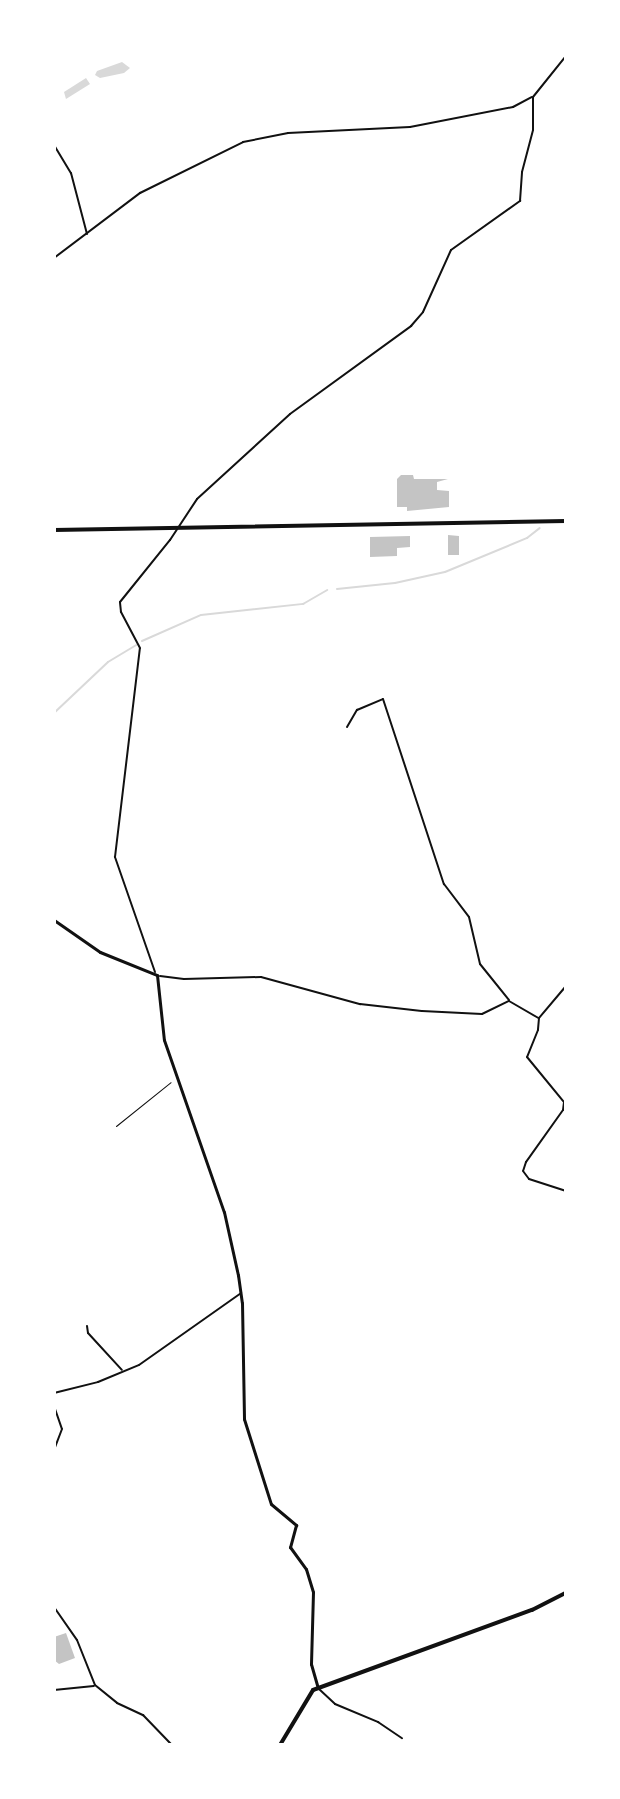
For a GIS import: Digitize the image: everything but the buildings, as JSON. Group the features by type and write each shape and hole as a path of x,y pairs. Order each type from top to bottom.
{"main road":[{"path":"54,530 566,521"},
{"path":"280,1745 309,1694 318,1688 532,1610 566,1593"}],"street":[{"path":"54,258 87,235 118,207 152,185 242,142 288,133 410,127 513,107 533,97 566,56"},
{"path":"402,1738 378,1722 335,1704 324,1697 318,1688 311,1664 313,1592 306,1569 290,1544 296,1525 271,1504 244,1419 241,1293 224,1212 162,1033 157,975 115,857 140,648 119,605 197,499 272,430 411,326 423,312 451,250 520,201 522,172 533,130 533,97"},
{"path":"54,145 71,173 87,235"},
{"path":"347,727 357,710 378,698 383,699 444,884 469,917 480,964 509,1001 539,1018"},
{"path":"54,920 100,952 157,975 184,979 251,976 391,1009 482,1014 509,1001"},
{"path":"566,986 539,1018 527,1057 564,1106 523,1171 529,1179 566,1191"},
{"path":"54,1393 139,1365 241,1293"},
{"path":"87,1326 88,1333 123,1371"},
{"path":"54,1406 62,1429 54,1450"},
{"path":"54,1607 77,1640 95,1685 117,1703 143,1715 172,1745"},
{"path":"54,1690 95,1685"}],"path":[{"path":"116,1126 176,1078"}],"shaded area":[{"path":"122,62 130,68 124,73 100,78 95,75 97,71"},
{"path":"86,78 90,84 66,99 64,92"}],"waterway":[{"path":"337,589 395,583 445,572 527,538 540,528"},
{"path":"142,641 201,615 303,604 327,590"},
{"path":"54,713 108,662 136,645"}]}
